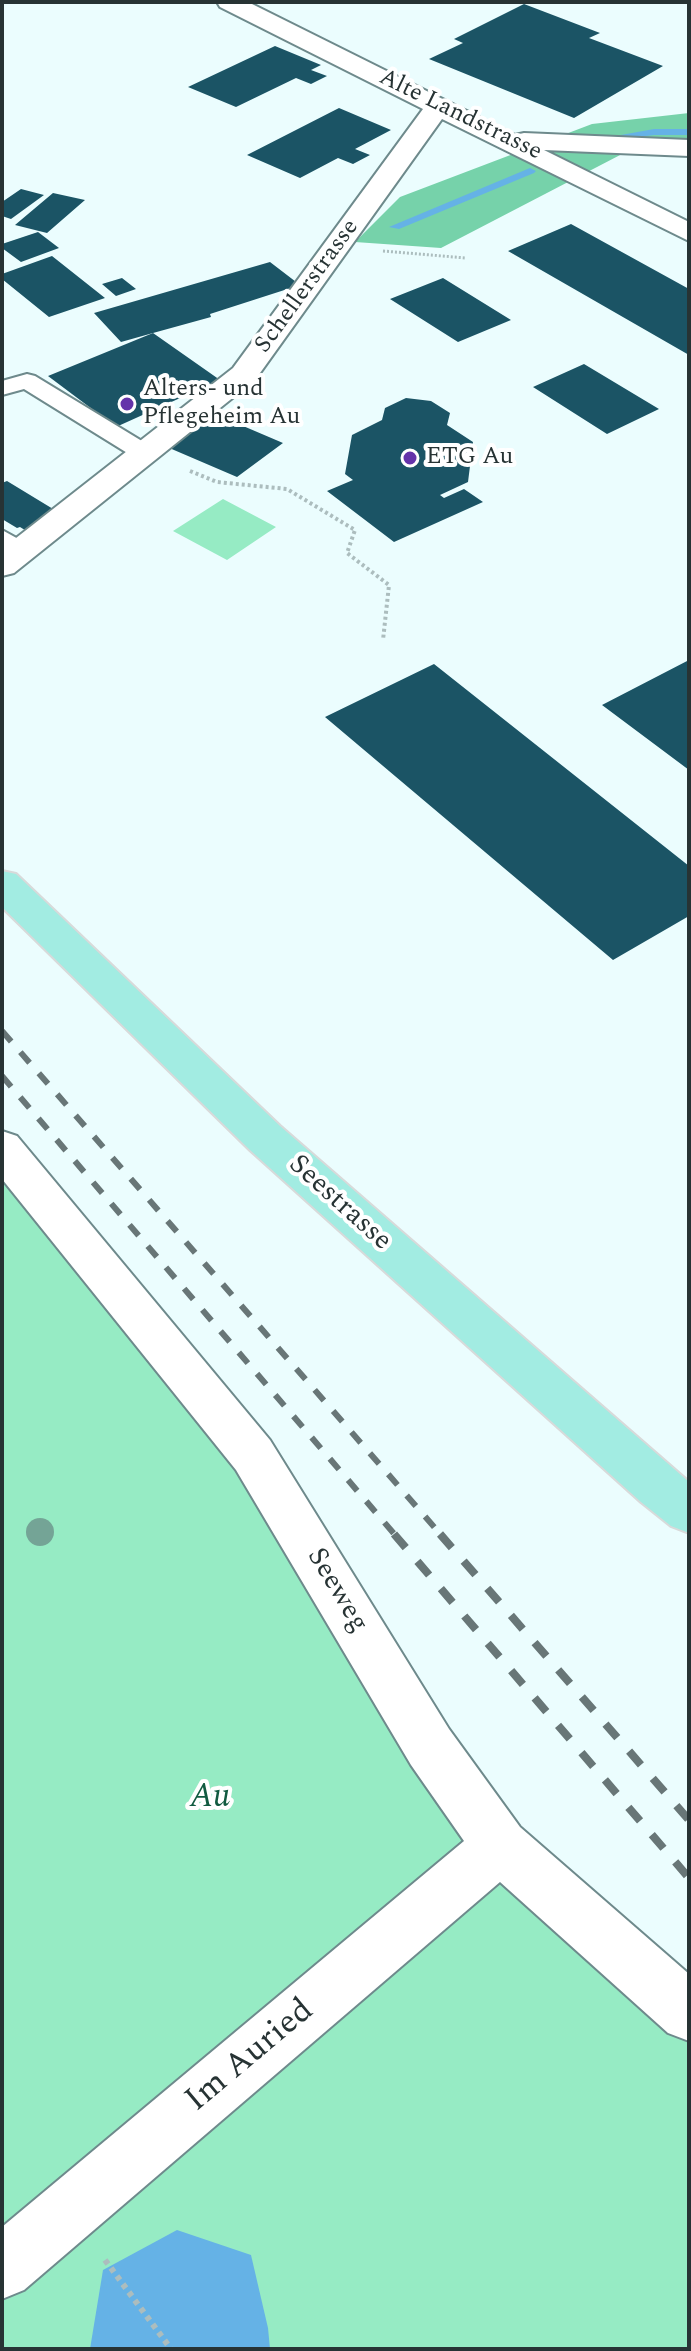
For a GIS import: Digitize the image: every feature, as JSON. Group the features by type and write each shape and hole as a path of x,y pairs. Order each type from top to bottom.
{"main road":[{"name":"Seestrasse","path":"2,884 265,1138 658,1487 689,1511"}],"street":[{"name":"Alte Landstrasse","path":"229,2 689,233"},
{"name":"Schellerstrasse","path":"9,552 146,454 244,374 439,105"},
{"path":"509,140 689,148"},
{"name":"Seeweg","path":"2,1148 253,1455 430,1747 500,1846 689,2012"},
{"name":"Im Auried","path":"2,2268 500,1846"}],"lane":[{"path":"2,388 27,381 146,454"}],"path":[{"path":"336,248 466,258"},
{"path":"217,482 287,489 355,530 347,553 389,585 383,640"},
{"path":"70,2211 171,2349"}],"green space":[{"path":"689,113 689,139 649,140 441,248 355,242 400,197 592,124"},
{"path":"223,499 276,527 227,560 173,531"},
{"name":"Au","path":"2,1148 253,1455 430,1747 689,2012 689,2349 2,2349"}],"water":[{"path":"177,2230 251,2255 270,2349 90,2349 103,2270"}],"building":[{"path":"524,4 600,33 589,38 663,66 574,118 429,59 463,43 454,39"},
{"path":"275,46 321,65 311,70 327,76 311,84 296,78 236,107 188,87"},
{"path":"339,108 391,130 355,149 370,155 353,164 338,158 300,178 247,155"},
{"path":"21,189 44,195 11,219 2,216 2,202"},
{"path":"53,193 85,200 47,233 15,225"},
{"path":"571,224 689,289 689,355 508,251"},
{"path":"38,232 59,248 21,262 2,248 2,244"},
{"path":"52,256 105,298 49,317 2,279 2,274"},
{"path":"270,262 300,285 210,314 211,317 121,342 94,313"},
{"path":"122,278 136,289 116,296 102,284"},
{"path":"443,278 511,320 458,342 390,299"},
{"name":"Alters- und Pflegeheim Au","path":"153,333 220,380 116,427 48,376"},
{"path":"584,364 659,409 607,434 533,387"},
{"name":"ETG Au","path":"406,398 431,401 450,413 447,425 473,442 468,482 440,495 444,498 464,489 483,502 394,542 327,491 353,480 345,474 352,435 382,420 385,408"},
{"path":"215,414 283,443 237,477 167,447"},
{"path":"7,481 58,512 28,532 2,519 2,483"},
{"path":"689,660 689,770 602,705"},
{"path":"434,664 689,866 689,916 613,960 325,717"}],"waterway":[{"path":"615,137 689,132"},
{"path":"395,227 530,171"}],"railway":[{"path":"2,1031 442,1536"},
{"path":"2,1076 396,1536"},
{"path":"394,1534 689,1878"},
{"path":"440,1534 689,1820"}],"place":[{"name":"Alters- und Pflegeheim Au","path":"127,404"},
{"name":"ETG Au","path":"410,458"}]}
